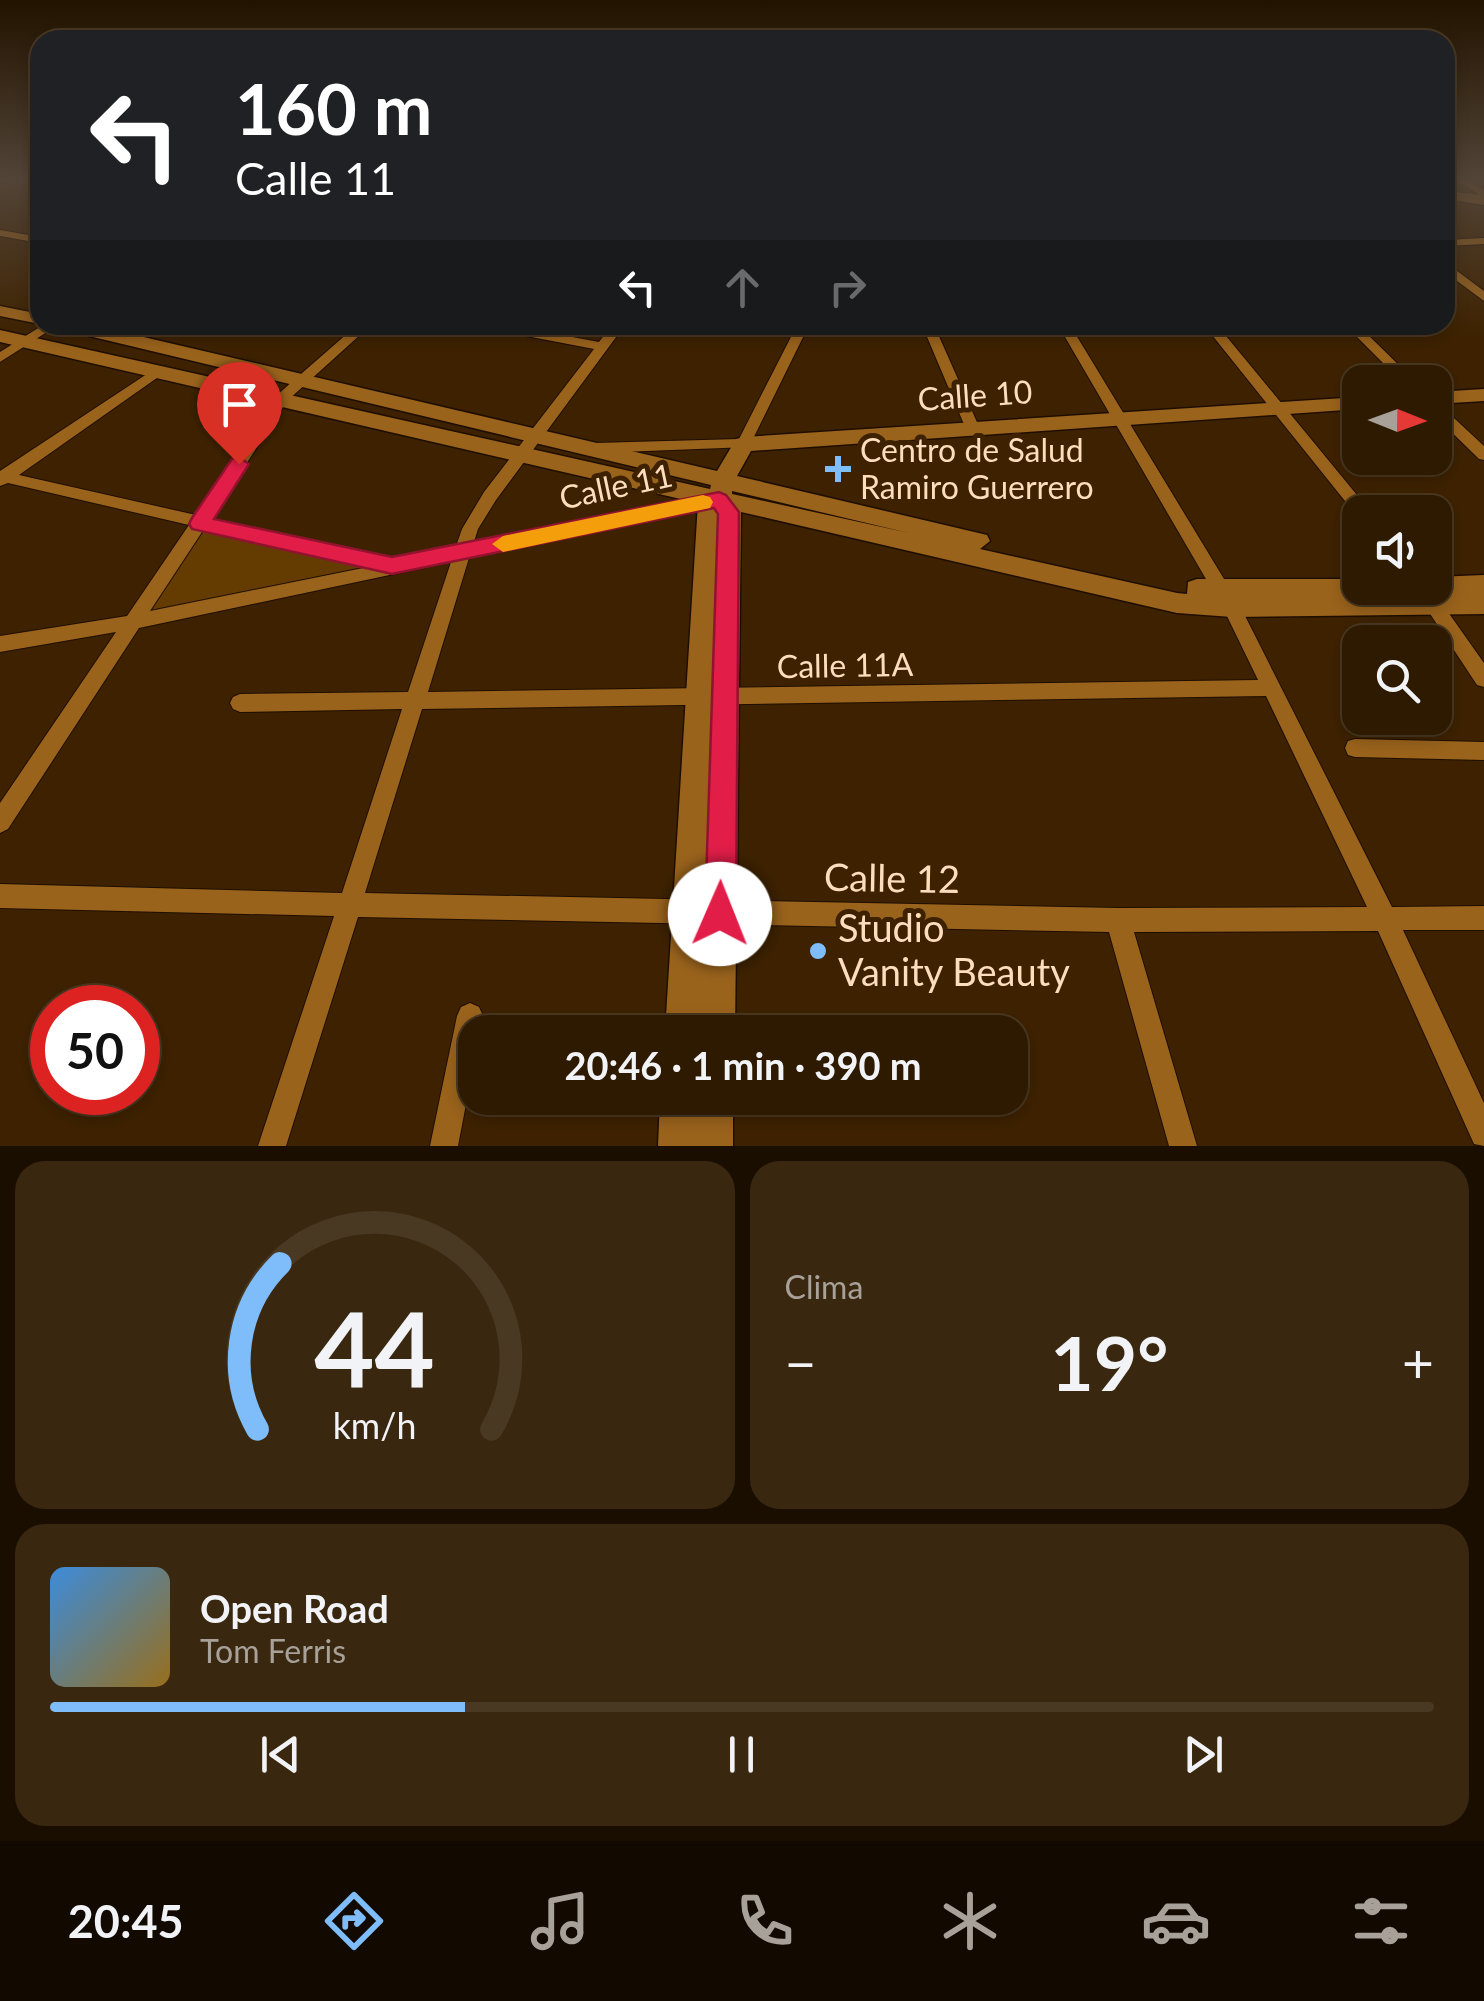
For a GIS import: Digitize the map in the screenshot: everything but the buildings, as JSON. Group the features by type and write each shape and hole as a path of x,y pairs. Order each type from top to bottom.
{"street":[{"path":"0,234 30,238"},
{"path":"1455,242 1484,241"},
{"path":"1455,274 1484,297"},
{"path":"0,311 30,317"},
{"path":"0,358 36,335"},
{"name":"Calle 10","path":"113,335 595,448 721,490"},
{"path":"0,822 282,398 353,335"},
{"path":"540,335 602,347"},
{"path":"272,1146 462,552 479,512 611,335"},
{"path":"684,1015 688,914 729,512 721,490 797,335"},
{"path":"932,335 973,429"},
{"path":"1070,335 1228,599 1384,916 1484,1134"},
{"path":"1218,335 1349,495"},
{"path":"1362,335 1392,365"},
{"path":"0,336 522,454 721,490"},
{"path":"2,478 159,370"},
{"path":"1452,397 1484,395"},
{"name":"Calle 10","path":"595,448 744,444 1342,404"},
{"path":"1452,424 1484,455"},
{"path":"2,478 392,566"},
{"name":"Calle 11","path":"0,644 134,622 462,552 721,490 1177,603 1342,594"},
{"name":"Calle 11","path":"1452,589 1484,585"},
{"name":"Calle 11","path":"1452,596 1484,604"},
{"path":"1439,605 1484,679"},
{"name":"Calle 11A","path":"240,703 1271,688"},
{"path":"711,699 720,914 717,1015"},
{"path":"1356,748 1484,752"},
{"name":"Calle 12","path":"0,896 688,914 1118,920 1484,918"},
{"path":"1118,920 1183,1146"},
{"path":"444,1146 458,1076"},
{"path":"678,1146 679,1115"},
{"path":"712,1146 713,1115"}],"shaded area":[{"path":"200,523 392,566 134,622"}],"slow traffic":[{"path":"503,544 703,502"}],"place":[{"name":"Centro de Salud Ramiro Guerrero","path":"838,469"},
{"name":"Studio Vanity Beauty","path":"818,951"}],"route":[{"path":"239,464 200,524 392,566 719,500 729,512 720,914"}]}
